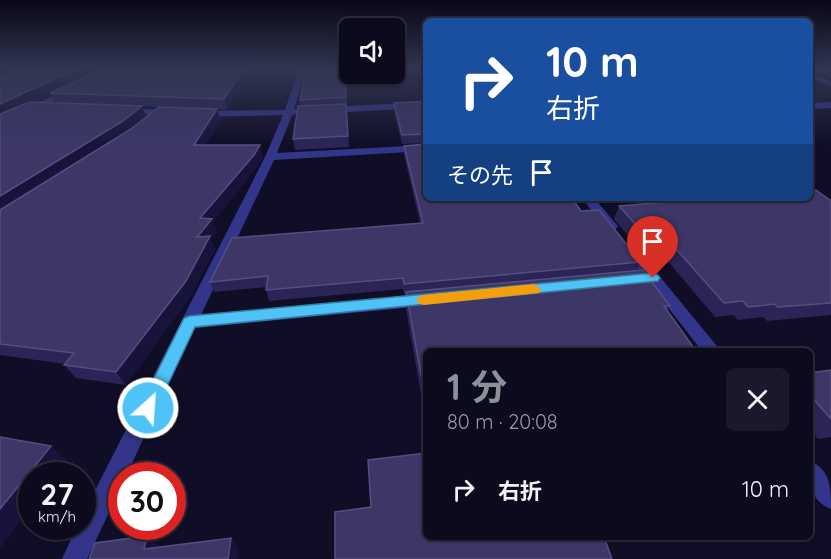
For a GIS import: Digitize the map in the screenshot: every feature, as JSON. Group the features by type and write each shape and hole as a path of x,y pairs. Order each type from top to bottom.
{"street":[{"path":"0,123 64,94"},
{"path":"74,559 270,157 295,94"},
{"path":"193,114 423,105"},
{"path":"813,106 831,105"},
{"path":"36,107 58,108"},
{"path":"114,111 154,117 182,114"},
{"path":"270,157 423,148"},
{"path":"590,201 710,348"},
{"path":"618,281 653,278"},
{"path":"189,322 442,298"},
{"path":"813,476 831,498"}],"building":[{"path":"0,94 21,94 0,104"},
{"path":"82,94 227,94 224,99"},
{"path":"301,94 346,94 346,97 300,100"},
{"path":"423,101 423,134 402,135 394,103"},
{"path":"30,102 142,106 123,121 0,196 0,114"},
{"path":"346,104 348,136 293,139 298,106"},
{"path":"159,107 217,109 194,145 260,145 200,218 212,219 197,237 210,236 186,281 116,372 64,365 74,353 0,344 0,210 131,129"},
{"path":"423,144 423,201 574,201 581,211 599,210 641,262 404,284 403,278 266,290 268,276 210,282 232,238 423,223 404,146"},
{"path":"813,190 816,190 831,201 831,303 748,307 743,301 724,303 668,240 656,248 619,206 680,201 813,201"},
{"path":"643,270 670,306 664,306 694,348 423,348 423,386 406,292"},
{"path":"831,370 831,419 813,398 813,373"},
{"path":"0,437 51,446 38,462 18,462 18,487 0,509"},
{"path":"423,453 423,540 605,540 612,559 335,559 335,512 371,507 368,460"},
{"path":"231,538 228,559 89,559 95,543 146,540 144,549"}],"slow traffic":[{"path":"423,300 534,289"}],"route":[{"path":"148,408 189,322 653,278"}]}
